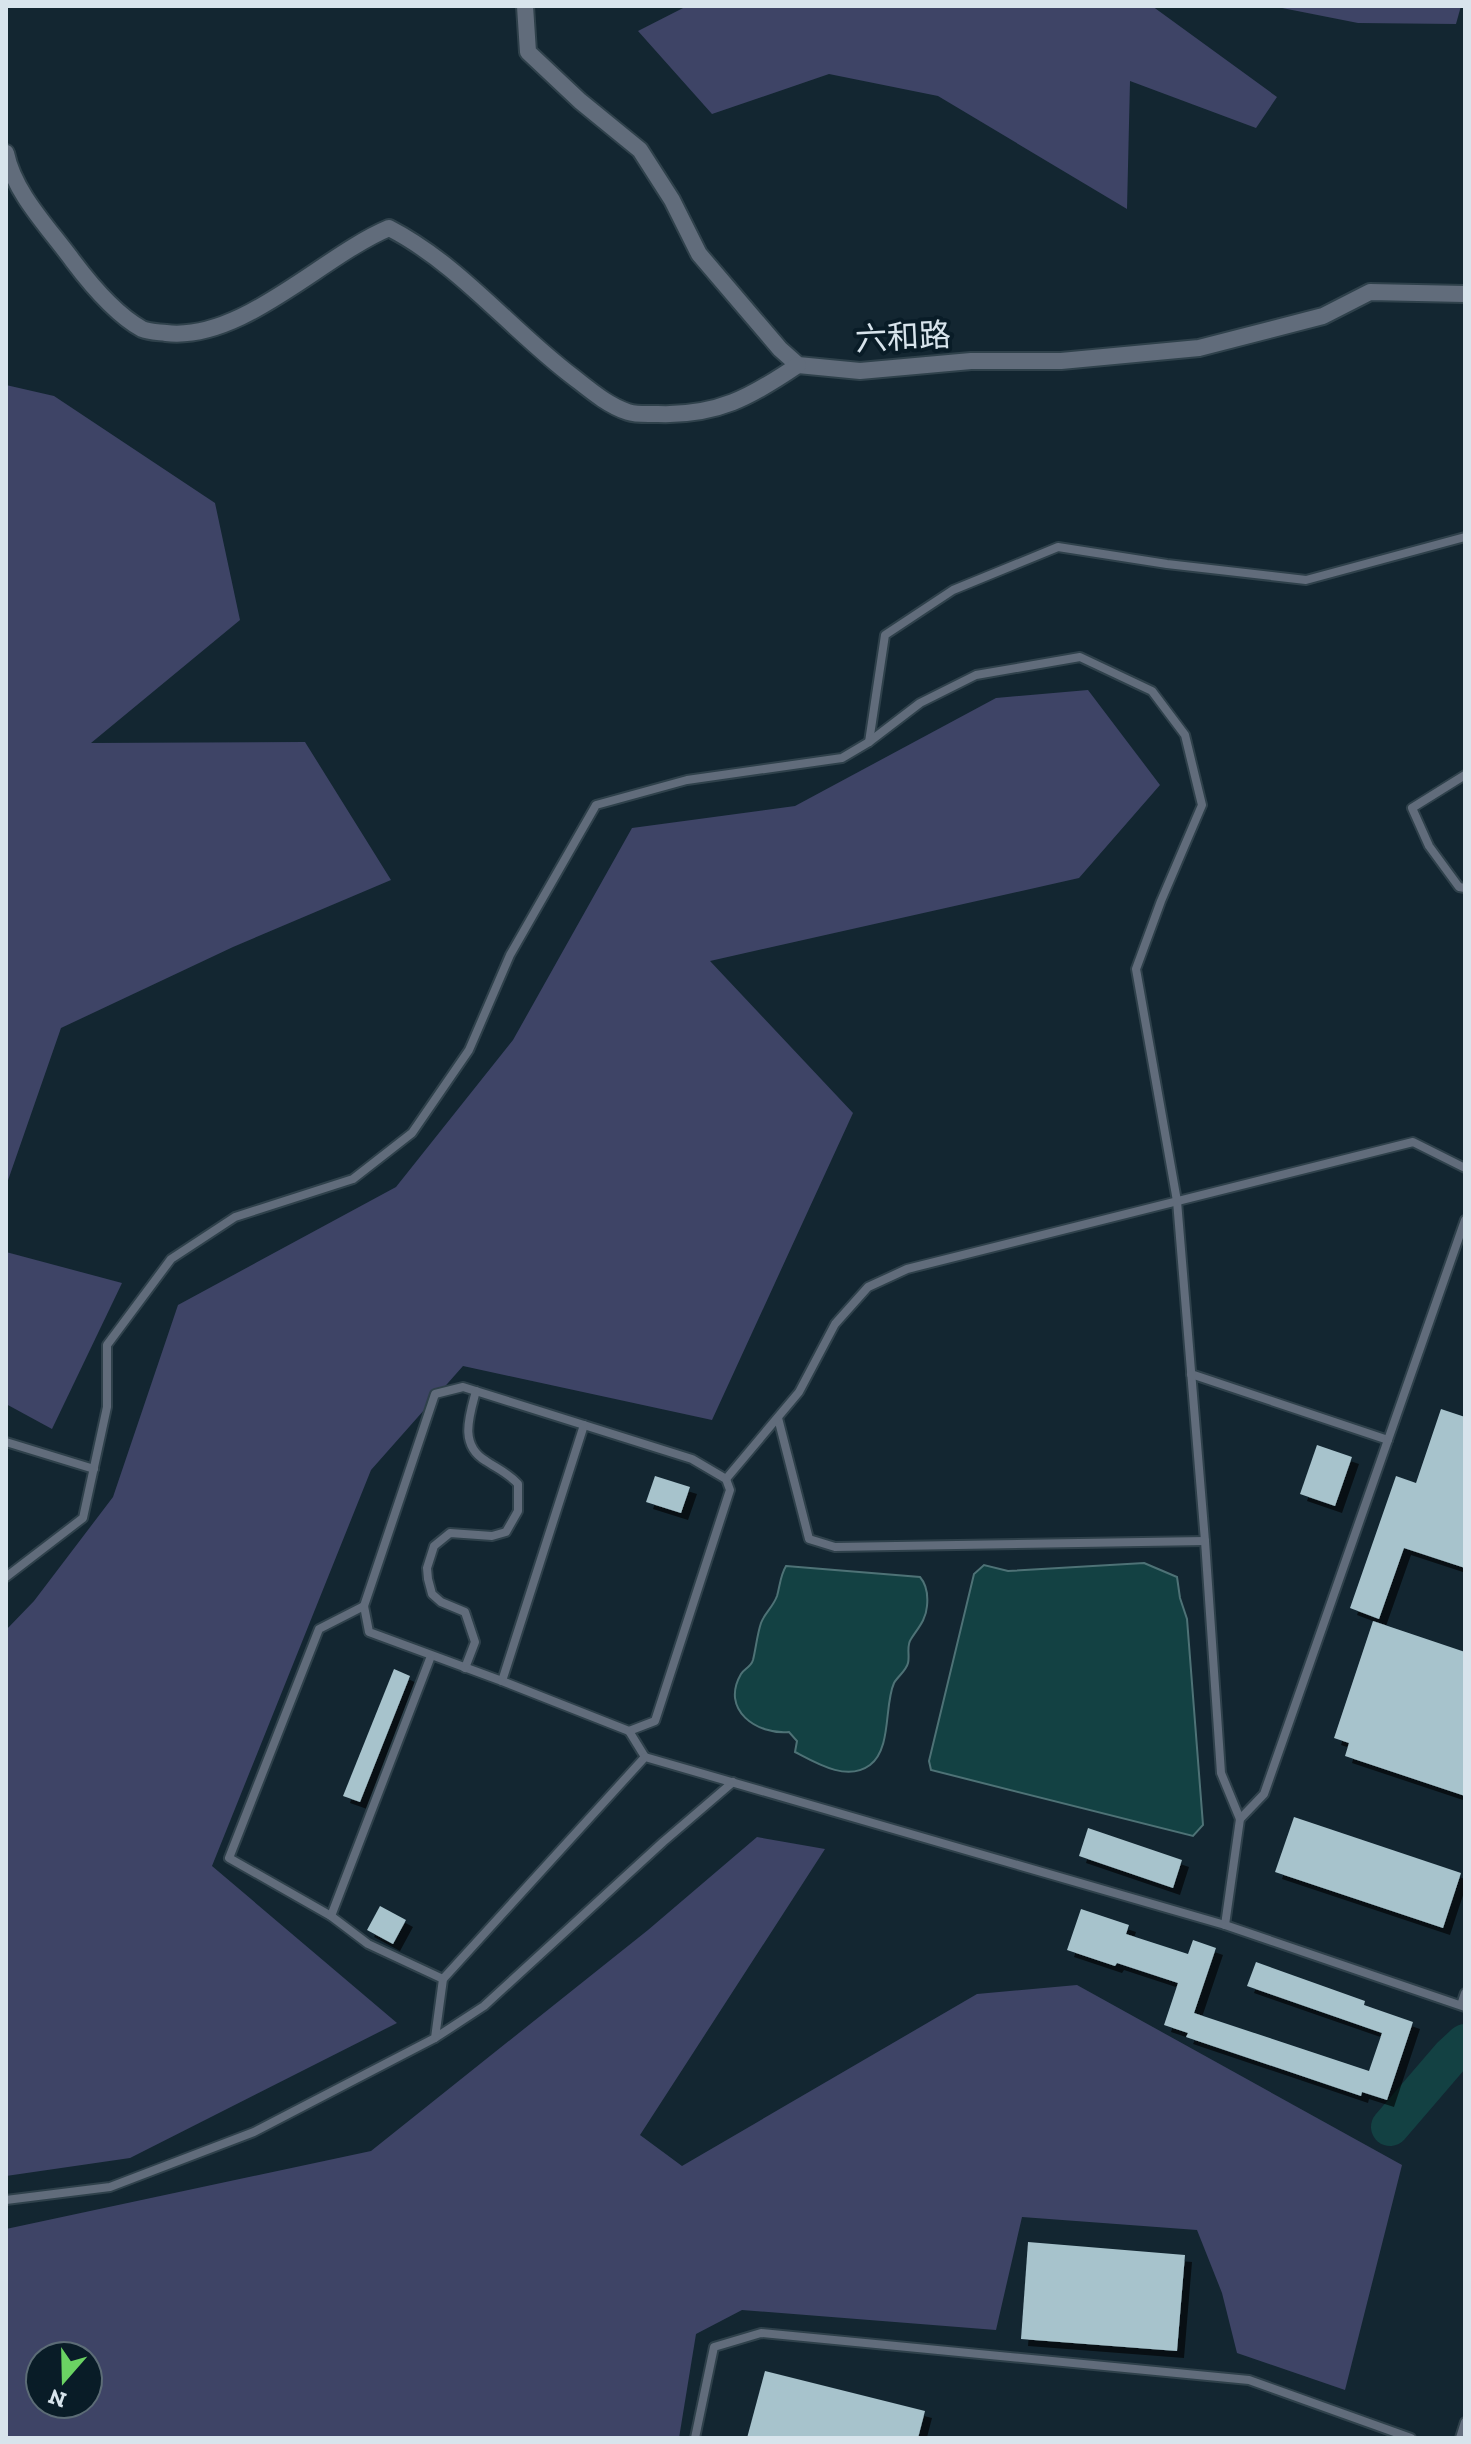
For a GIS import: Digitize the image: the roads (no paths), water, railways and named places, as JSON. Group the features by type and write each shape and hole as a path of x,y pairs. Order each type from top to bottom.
{"street":[{"path":"6,153 10,174 85,277 117,310 145,330 176,334 214,328 259,307 363,239 389,228 406,237 471,287 539,351 609,404 631,413 692,415 755,394 798,365 780,349 699,254 672,200 640,150 528,52 525,6"},
{"name":"六和路","path":"798,365 860,371 971,361 1061,361 1199,348 1323,316 1370,292 1465,294"}],"lane":[{"path":"869,742 885,635 953,590 1058,547 1167,564 1306,580 1465,537"},
{"path":"6,1575 83,1518 107,1407 107,1345 171,1259 235,1217 353,1179 412,1133 469,1050 510,955 596,805 687,780 842,758 869,742 920,703 976,675 1080,657 1152,691 1185,735 1202,805 1136,969 1177,1201 1221,1773 1240,1819 1225,1925"},
{"path":"1465,775 1412,808 1429,846 1459,887 1465,888"},
{"path":"726,1479 799,1392 835,1324 868,1287 907,1269 1413,1142 1465,1168"},
{"path":"1240,1819 1264,1794 1465,1220"},
{"path":"1191,1374 1388,1440"},
{"path":"629,1731 655,1721 730,1490 726,1479 692,1459 463,1387 435,1394 364,1606 369,1632 629,1731 645,1757 1225,1925 1463,2006 1465,1993"},
{"path":"465,1668 475,1642 465,1612 441,1602 432,1594 427,1568 430,1557 434,1546 450,1533 492,1536 506,1532 518,1511 518,1484 508,1473 483,1460 471,1447 467,1427 476,1391"},
{"path":"778,1418 809,1539 835,1547 1205,1541"},
{"path":"502,1681 584,1425"},
{"path":"6,1442 94,1469"},
{"path":"364,1606 319,1629 229,1858 331,1916 368,1944 443,1979"},
{"path":"331,1916 431,1656"},
{"path":"435,2038 443,1979 645,1757"},
{"path":"6,2200 110,2187 125,2182 254,2132 435,2038 484,2006 733,1782"},
{"path":"695,2438 714,2347 761,2333 1249,2380 1411,2438"},
{"path":"1460,2438 1465,2422"}],"waterway":[{"path":"1390,2127 1465,2043"}]}
